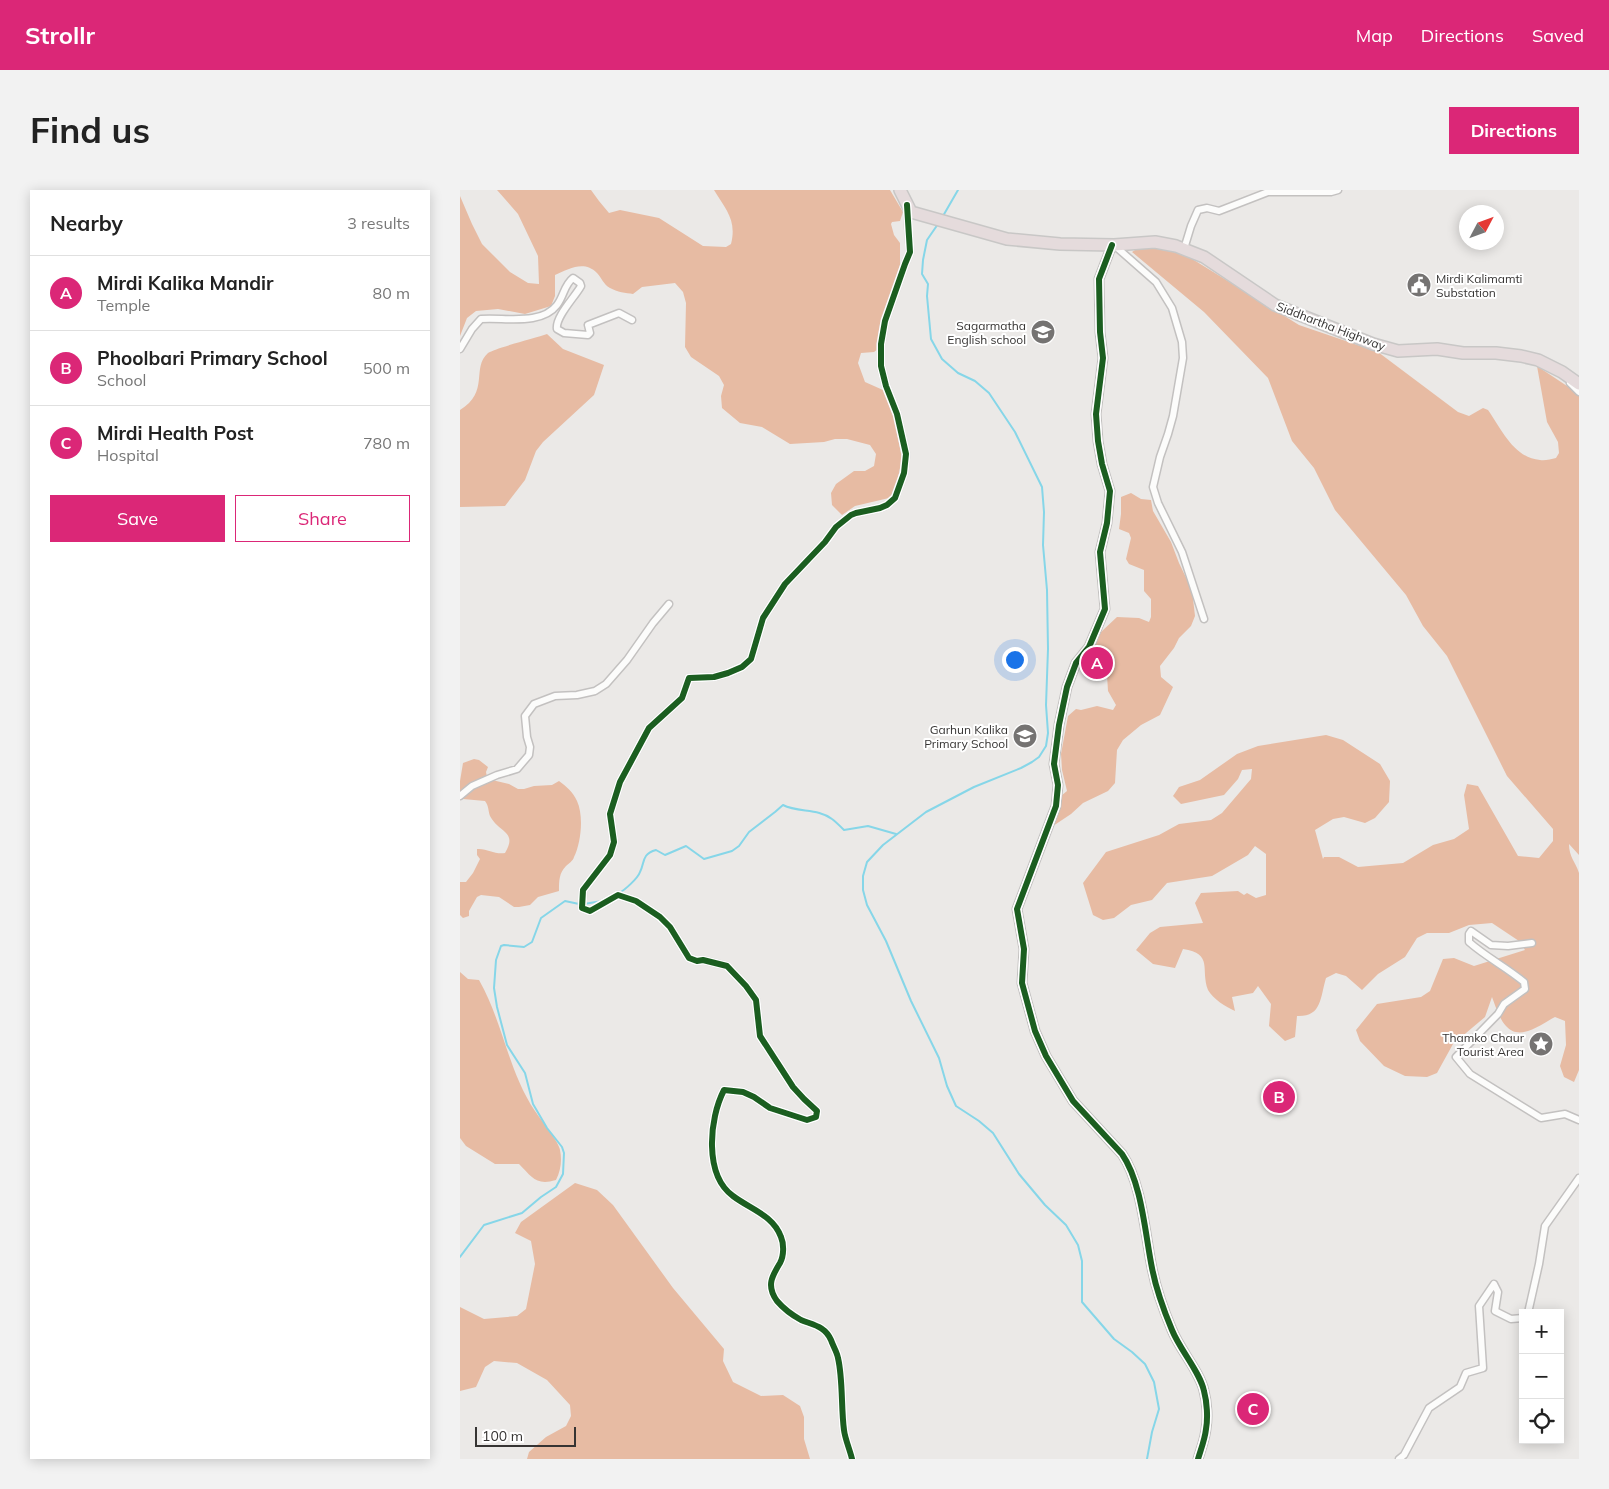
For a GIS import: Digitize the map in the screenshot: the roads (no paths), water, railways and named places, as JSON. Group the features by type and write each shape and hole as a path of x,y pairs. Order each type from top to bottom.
{"highway":[{"path":"900,190 909,209"},
{"name":"Siddhartha Highway","path":"909,209 1007,240 1113,245 1155,242 1176,246 1204,257 1275,305 1373,344 1398,351 1438,349 1463,353 1496,352 1521,356 1538,360 1562,372 1579,384"}],"street":[{"path":"1184,249 1190,226 1198,210 1207,208 1219,211 1268,192 1331,192 1338,190"},
{"path":"852,1459 844,1433 838,1357 830,1337 820,1326 801,1320 790,1313 777,1300 771,1290 771,1283 773,1275 781,1262 784,1244 781,1235 774,1224 763,1214 732,1196 721,1184 714,1161 712,1141 714,1122 718,1104 724,1090 743,1092 770,1108 807,1120 816,1117 817,1111 793,1087 772,1056 760,1036 756,1000 752,992 727,966 689,958 670,926 636,901 618,895 590,911 582,908 582,904 583,890 610,855 614,842 610,814 620,782 649,728 682,698 689,678 714,677 728,673 742,667 751,659 763,618 785,584 825,542 836,527 851,515 880,508 895,498 904,473 906,454 901,439 897,414 886,386 881,366 881,344 885,322 904,264 910,252 909,209"},
{"path":"1198,1459 1206,1429 1205,1394 1197,1375 1172,1332 1163,1306 1152,1270 1135,1179 1122,1154 1073,1101 1059,1080 1035,1031 1022,983 1024,949 1017,909 1056,806 1058,785 1054,764 1059,725 1067,687 1076,663 1089,647 1105,609 1100,552 1107,523 1110,491 1102,464 1096,414 1103,358 1100,332 1099,280 1113,245 1156,282 1172,308 1182,342 1181,367 1173,416 1160,456 1153,487 1158,503 1182,552 1204,619"},
{"path":"460,349 472,329 481,319 524,319 550,311 562,298 567,282 573,278 581,286 559,319 556,326 557,329 564,333 588,335 590,333 588,325 619,313 632,320"},
{"path":"1562,372 1579,392"},
{"path":"460,796 472,786 517,769 529,754 530,748 525,716 534,704 555,696 577,695 595,691 606,684 627,660 669,604"},
{"path":"1532,944 1492,945 1471,931 1469,942 1487,957 1524,982 1525,989 1504,1004 1498,1014 1456,1057 1470,1074 1541,1118 1565,1114 1579,1120"},
{"path":"1529,1309 1545,1226 1579,1178"},
{"path":"1399,1459 1404,1455 1429,1408 1460,1387 1466,1373 1483,1368 1479,1306 1494,1284 1498,1292 1495,1311 1510,1319 1519,1318"}],"waterway":[{"path":"943,216 958,190"},
{"path":"938,224 927,240 922,274 928,284 927,296 931,339 942,359 958,373 975,381 989,393 1015,432 1042,487 1044,512 1043,545 1047,590 1048,649 1046,705 1048,733 1046,746 1039,757 1032,762 974,787 926,812 883,845 867,862 863,876 863,890 867,905 886,941 911,1001 939,1058 947,1086 956,1106 993,1133 1019,1174 1045,1205 1066,1225 1078,1245 1082,1261 1082,1302 1114,1339 1145,1364 1154,1382 1159,1409 1147,1459"},
{"path":"619,893 628,887 639,875 644,859 651,852 656,850 665,855 686,846 704,859 732,851 739,846 749,832 783,805 821,813 834,820 844,830 868,826 896,834"},
{"path":"460,1257 484,1225 522,1213 556,1187 563,1174 564,1153 562,1147 547,1128 533,1104 525,1073 507,1045 494,988 496,960 501,946 524,947 532,942 541,918 565,901 579,904"},
{"path":"584,904 602,901"}],"place":[{"name":"Mirdi Kalimamti Substation","path":"1419,285"},
{"name":"Sagarmatha English school","path":"1043,332"},
{"name":"Mirdi Kalika Mandir","path":"1097,663"},
{"name":"Garhun Kalika Primary School","path":"1025,736"},
{"name":"Thamko Chaur Tourist Area","path":"1541,1044"},
{"name":"Phoolbari Primary School","path":"1279,1097"},
{"name":"Mirdi Health Post","path":"1253,1409"}]}
